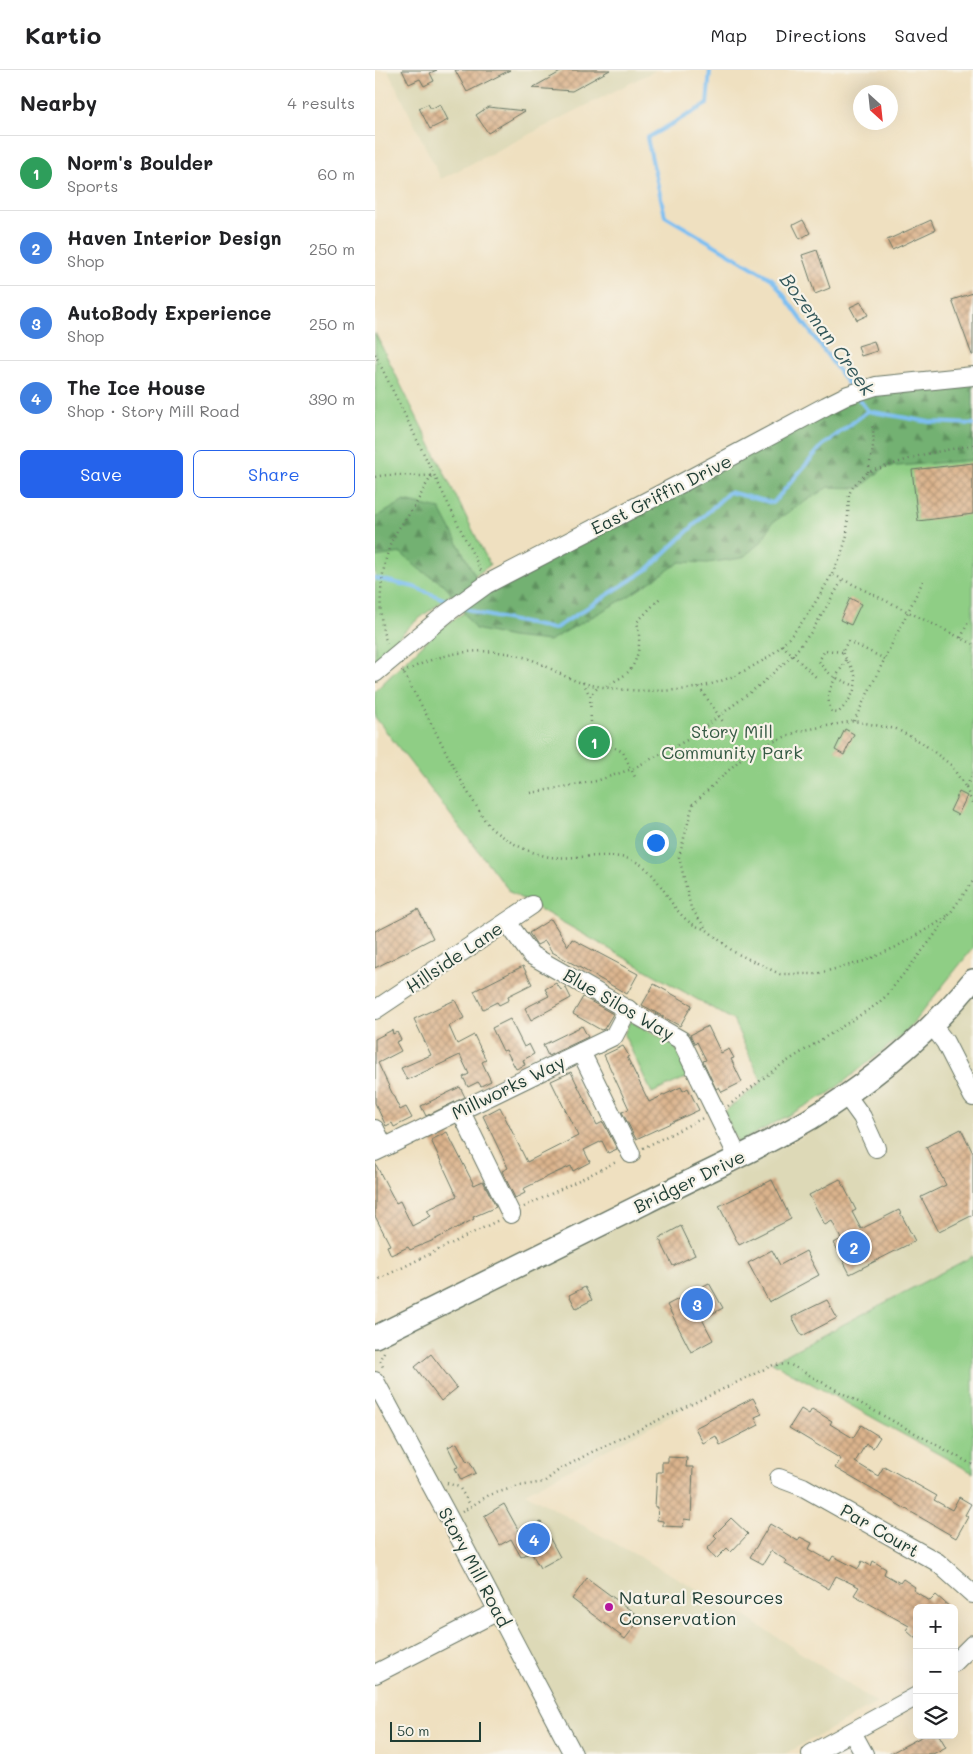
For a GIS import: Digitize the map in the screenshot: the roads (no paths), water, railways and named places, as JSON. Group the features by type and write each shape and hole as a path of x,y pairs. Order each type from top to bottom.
{"main road":[{"name":"Bridger Drive","path":"375,1337 797,1126 846,1095 881,1069 932,1025 973,980"}],"street":[{"name":"East Griffin Drive","path":"375,673 447,613 487,584 856,392 896,382 973,376"},
{"name":"Hillside Lane","path":"375,1010 533,905"},
{"name":"Blue Silos Way","path":"507,922 526,950 531,954 681,1040 738,1157"},
{"name":"Millworks Way","path":"379,1150 614,1036 628,1009"},
{"path":"932,1025 945,1042 973,1097"},
{"path":"581,1052 631,1154"},
{"path":"846,1095 862,1117 876,1148"},
{"path":"460,1110 511,1214"},
{"path":"375,1129 379,1150"},
{"name":"Story Mill Road","path":"375,1381 573,1754"},
{"name":"Par Court","path":"779,1478 803,1486 937,1562 973,1594"},
{"path":"375,1674 498,1611"},
{"path":"958,1659 973,1644"},
{"path":"811,1754 913,1698"},
{"path":"852,1732 864,1754"}],"waterway":[{"name":"Bozeman Creek","path":"710,70 707,104 647,138 665,216 772,279 851,388"},
{"name":"Bozeman Creek","path":"858,398 868,411"},
{"path":"465,608 481,614 554,629 648,569 729,492 773,503 822,446 868,411 929,422 973,424"},
{"path":"375,578 414,587 451,602"}],"place":[{"name":"Norm's Boulder","path":"594,742"},
{"name":"Haven Interior Design","path":"854,1247"},
{"name":"AutoBody Experience","path":"697,1304"},
{"name":"The Ice House","path":"534,1539"},
{"name":"Natural Resources Conservation","path":"609,1607"}],"park label":[{"name":"Story Mill Community Park","path":"732,741"}]}
